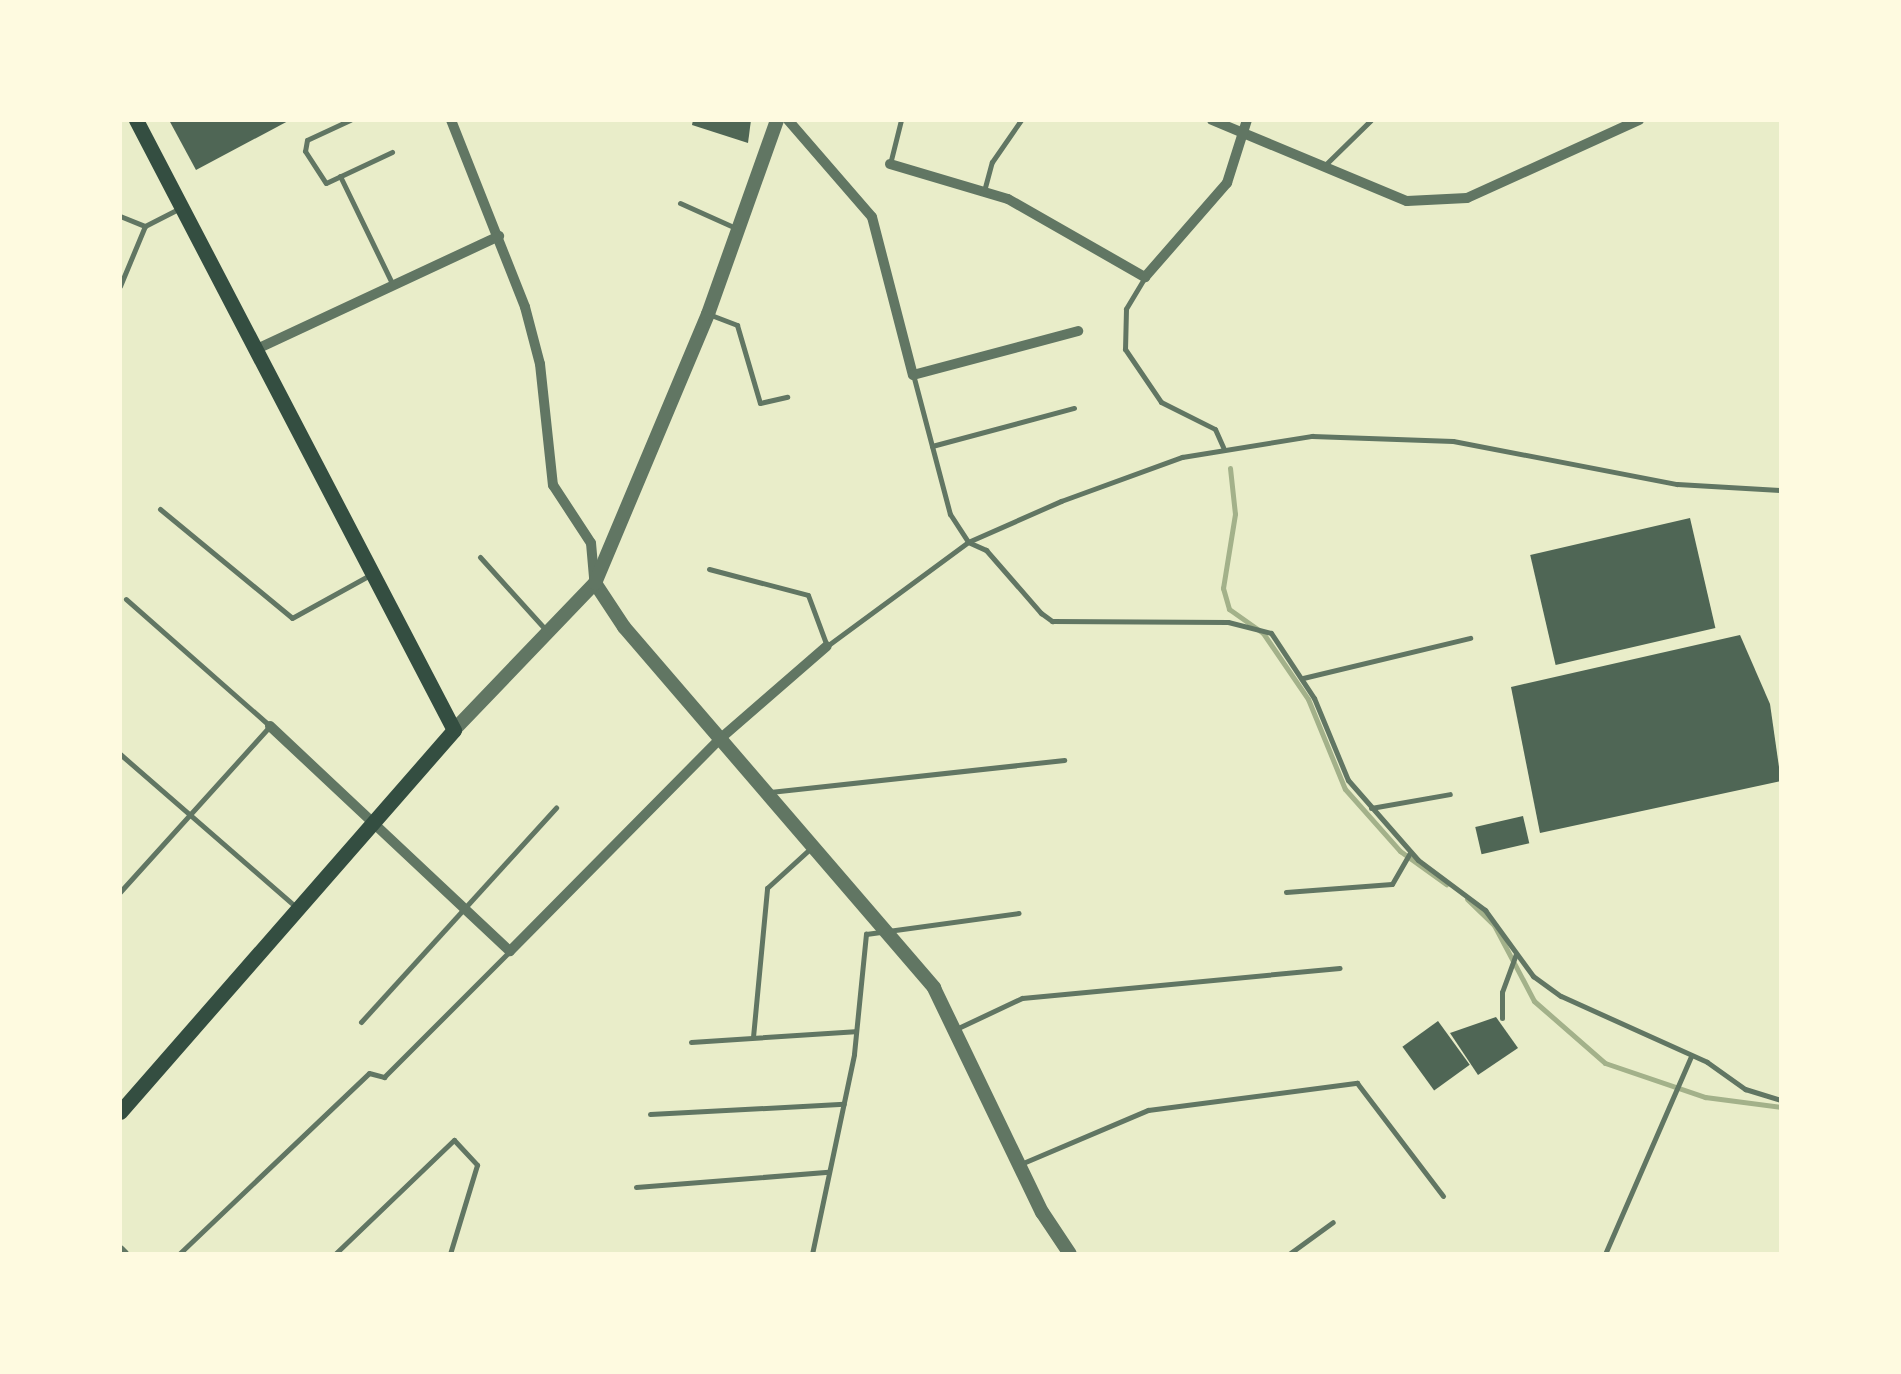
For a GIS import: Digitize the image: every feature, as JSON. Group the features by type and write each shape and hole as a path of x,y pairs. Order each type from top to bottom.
{"main road":[{"path":"122,1107 300,910 454,730 376,571 136,120"}],"street":[{"path":"451,120 498,236 540,364 552,485 590,543 594,582 624,627 886,928 956,1029 1020,1165 1070,1254"},
{"path":"454,730 594,582 708,314 776,120"},
{"path":"788,120 872,217 913,375 1078,331"},
{"path":"1212,120 1321,170 1407,201 1467,198 1639,120"},
{"path":"890,164 984,191 1145,277 1227,183 1247,120"},
{"path":"258,348 498,236"},
{"path":"270,726 510,951 721,738 827,646"}],"lane":[{"path":"350,120 307,140 306,151 326,182 392,152"},
{"path":"890,164 901,120"},
{"path":"984,191 992,162 1020,120"},
{"path":"1321,170 1371,120"},
{"path":"340,176 392,283"},
{"path":"680,203 739,229"},
{"path":"120,286 146,226 183,207"},
{"path":"120,216 146,226"},
{"path":"1145,277 1126,309 1125,350 1160,402 1215,429 1223,447"},
{"path":"708,314 737,326 760,403 787,397"},
{"path":"913,375 950,514 968,542 986,550 1052,621 1250,624 1271,634 1303,678 1348,780 1370,808 1410,853 1485,910 1516,954 1561,996 1691,1056 1745,1089 1781,1100"},
{"path":"932,446 1074,408"},
{"path":"709,569 808,596 827,646 968,542 1107,482 1223,447 1392,435 1676,484 1781,490"},
{"path":"160,509 292,618 376,571"},
{"path":"480,557 547,632"},
{"path":"120,892 270,726 126,599"},
{"path":"1303,678 1470,638"},
{"path":"120,754 300,910"},
{"path":"768,793 1064,760"},
{"path":"1370,808 1450,794"},
{"path":"362,1022 556,808"},
{"path":"753,1037 767,888 814,845"},
{"path":"1286,892 1392,884 1410,853"},
{"path":"812,1254 844,1104 866,934 886,928 1020,913"},
{"path":"180,1254 369,1073 384,1077 510,951"},
{"path":"1502,1018 1502,992 1516,954"},
{"path":"956,1029 1022,998 1340,968"},
{"path":"691,1042 855,1031"},
{"path":"1605,1254 1691,1056"},
{"path":"1020,1165 1148,1110 1357,1082 1443,1196"},
{"path":"650,1114 844,1104"},
{"path":"336,1254 454,1140 477,1165 450,1254"},
{"path":"636,1186 828,1172"},
{"path":"1289,1254 1333,1222"}],"building":[{"path":"169,120 290,120 196,170"},
{"path":"693,120 751,120 748,143 692,125"},
{"path":"1690,518 1715,628 1556,665 1530,555"},
{"path":"1740,635 1770,704 1781,781 1540,833 1511,687"},
{"path":"1523,816 1529,843 1482,854 1475,827"},
{"path":"1496,1017 1518,1048 1478,1075 1450,1033"},
{"path":"1438,1021 1470,1065 1434,1091 1402,1047"}],"waterway":[{"path":"1230,468 1235,514 1223,588 1229,609 1263,633 1308,699 1345,789 1400,851 1446,884"},
{"path":"1467,899 1494,925 1534,1001 1605,1063 1705,1097 1781,1107"}]}
